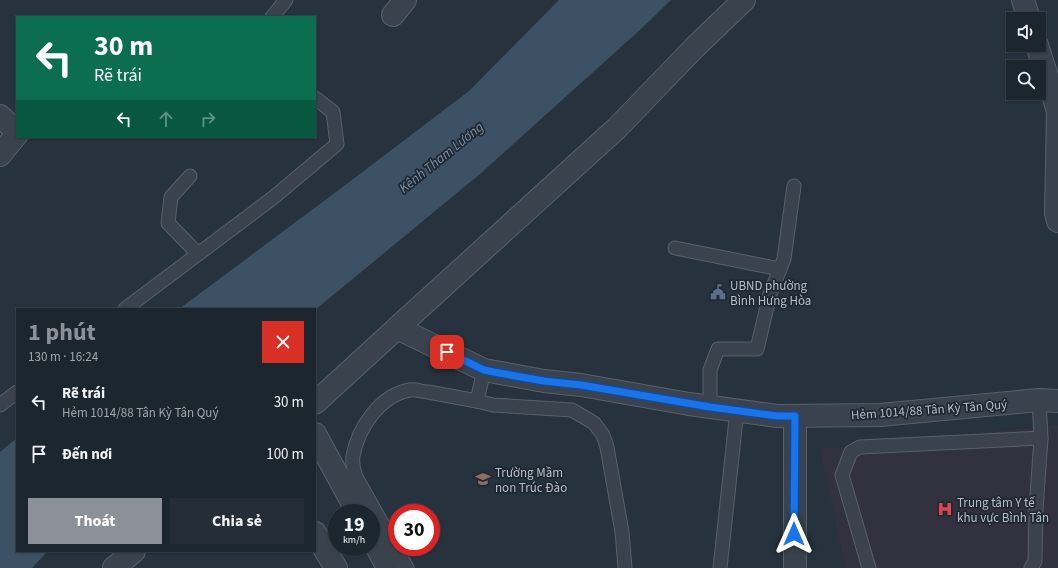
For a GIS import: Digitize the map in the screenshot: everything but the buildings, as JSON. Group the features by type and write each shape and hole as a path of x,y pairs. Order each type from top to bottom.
{"street":[{"path":"316,402 617,128 695,47 744,0"},
{"path":"1023,0 1027,12"},
{"path":"1039,52 1058,111 1056,213 1058,221"},
{"path":"0,116 16,131"},
{"path":"0,155 19,138"},
{"name":"Hẻm 1014/88 Tân Kỳ Tân Quý","path":"397,328 484,370 544,381 581,385 710,407 777,416 880,415 1048,400"},
{"path":"795,416 795,568"},
{"path":"316,436 353,504"},
{"path":"316,535 336,568"},
{"path":"114,568 133,552"},
{"path":"380,553 388,568"}],"lane":[{"path":"273,16 286,0"},
{"path":"127,308 274,197 337,144 333,112 316,99"},
{"path":"190,176 171,197 168,223 198,254"},
{"path":"710,407 710,370 718,349 757,349 770,294 784,259 794,186"},
{"path":"675,248 780,270"},
{"path":"477,401 484,370"},
{"path":"407,568 356,477 353,457 359,435 371,416 388,399 411,390 493,405 572,410 594,423 604,435 607,447 622,532 625,568"},
{"path":"0,405 16,393"},
{"path":"1031,568 1035,561 1036,510 1041,438 1048,400"},
{"path":"720,568 737,410"},
{"path":"869,568 842,476 851,452 860,447 1041,438"}],"shaded area":[{"name":"Trung tâm Y tế khu vực Bình Tân","path":"1058,425 1058,568 845,568 820,449"}],"water":[{"name":"Kênh Tham Lương","path":"559,0 671,0 641,29 480,174 316,309 180,308 340,189 469,91"},
{"path":"16,439 16,552 47,552 32,568 0,568 0,452"}],"place":[{"name":"UBND phường Bình Hưng Hòa","path":"718,292"},
{"name":"Trường Mầm non Trúc Đào","path":"483,479"},
{"name":"Trung tâm Y tế khu vực Bình Tân","path":"945,509"}],"route":[{"path":"447,352 484,370 499,373 544,381 581,385 689,404 777,416 795,416 794,534"}]}
